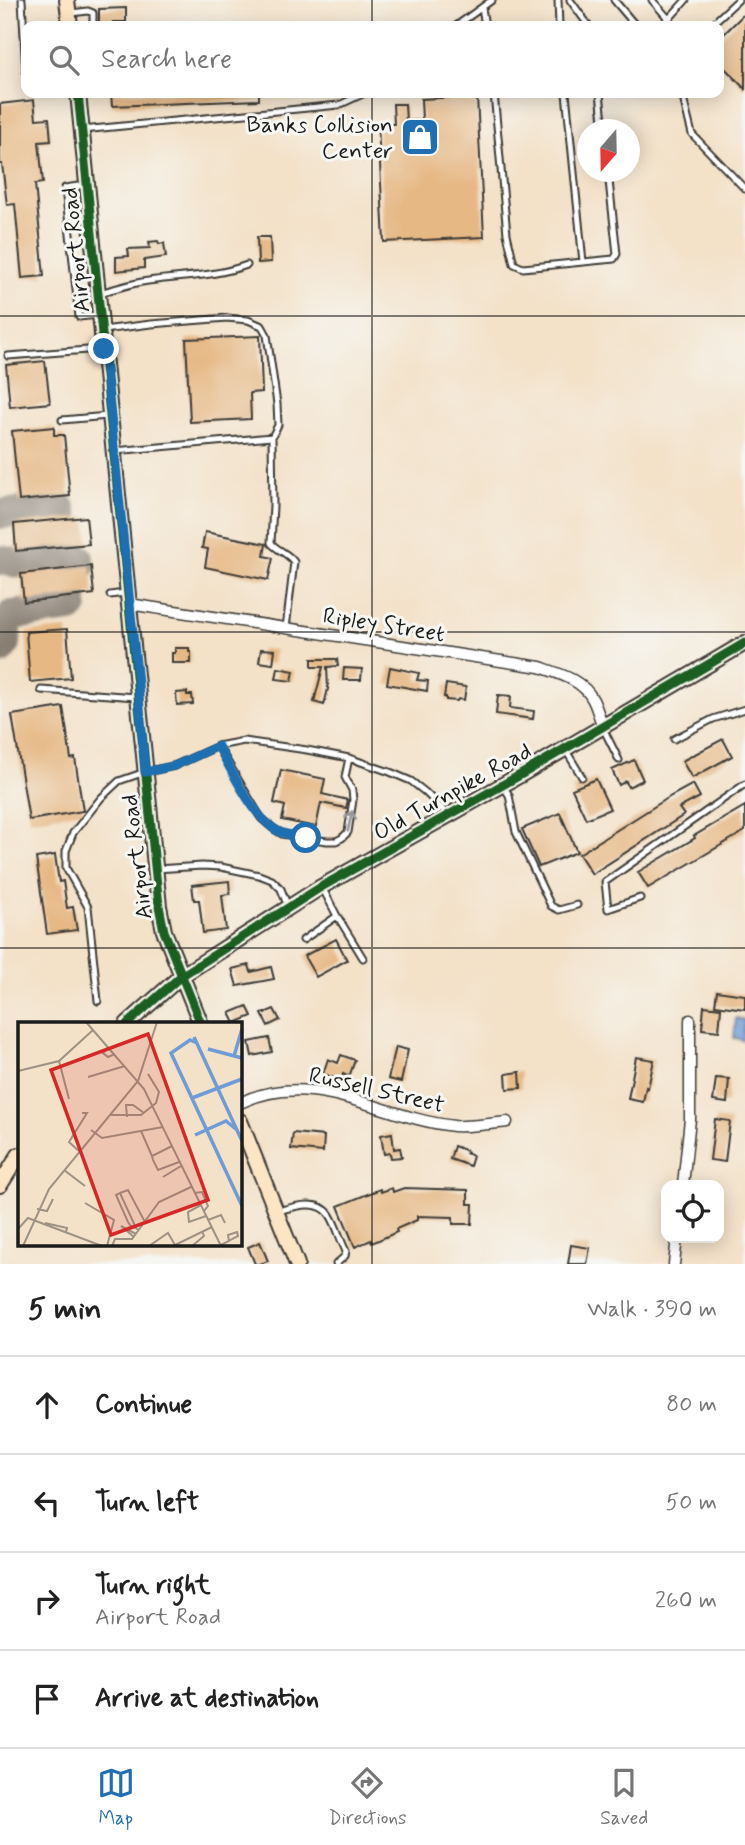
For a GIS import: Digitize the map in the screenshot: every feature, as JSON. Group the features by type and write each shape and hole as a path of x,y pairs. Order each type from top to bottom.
{"street":[{"name":"Airport Road","path":"79,98 159,906 164,931 200,1022"},
{"name":"Ripley Street","path":"129,598 286,628 540,667 564,675 585,689 593,699 603,727"},
{"name":"Old Turnpike Road","path":"130,1022 181,976 288,907 745,643"},
{"path":"684,1180 690,1119 690,1020"},
{"name":"Russell Street","path":"242,1102 272,1091 308,1090 455,1126 508,1122"},
{"path":"244,1144 276,1212 296,1264"},
{"path":"0,1185 18,1157"},
{"path":"674,1264 676,1243"}],"lane":[{"path":"22,0 23,21"},
{"path":"463,21 492,0"},
{"path":"558,0 559,21"},
{"path":"570,0 585,21"},
{"path":"614,0 632,21"},
{"path":"652,0 667,17 666,21"},
{"path":"668,21 686,0"},
{"path":"715,21 737,0"},
{"path":"482,8 484,21"},
{"path":"69,13 88,11 93,13 93,21"},
{"path":"82,130 339,105 354,98"},
{"path":"494,98 507,234 514,264 523,268 614,259 617,254 609,182"},
{"path":"567,98 583,262"},
{"path":"601,98 603,119"},
{"path":"683,98 692,134 745,189"},
{"path":"88,185 65,188 79,317 101,315"},
{"path":"99,293 147,281 228,272 247,265"},
{"path":"103,330 227,318 248,320 262,326 267,335 278,425 272,437 271,543 294,562 286,628"},
{"path":"8,356 104,349"},
{"path":"62,420 111,415"},
{"path":"114,451 272,437"},
{"path":"110,594 129,598"},
{"path":"41,691 139,697"},
{"path":"674,739 713,719 745,709"},
{"path":"603,727 619,760"},
{"path":"98,1001 88,907 66,867 66,851 73,833 120,781 174,766 218,746 244,741 349,758 411,781 449,815"},
{"path":"218,746 261,818 282,834 327,841 336,841 348,832 353,800 352,790 345,777 349,758"},
{"path":"565,749 582,777"},
{"path":"640,898 608,909 605,883 745,784"},
{"path":"502,785 509,795 516,832 551,906 559,910 577,905"},
{"path":"155,869 221,867 259,875 272,880 281,889 288,907"},
{"path":"321,887 363,958"},
{"path":"303,940 337,916"},
{"path":"276,1212 303,1205 324,1209 330,1215 346,1251 343,1260 337,1264"}],"water":[{"path":"736,1018 745,1020 743,1040 734,1038"}],"building":[{"path":"126,8 126,21 99,21 99,9"},
{"path":"745,13 745,89 724,67 724,34"},
{"path":"111,98 259,98 259,100 112,106"},
{"path":"477,98 484,237 384,242 378,124 394,124 393,104 405,104 406,121 422,120 421,99"},
{"path":"34,100 36,119 49,118 51,141 39,142 43,183 35,184 44,276 22,278 15,204 7,205 0,164 0,104"},
{"path":"257,237 270,237 271,262 258,263"},
{"path":"158,241 159,244 164,243 166,257 144,260 144,268 116,271 116,257 129,256 128,249 150,248 149,242"},
{"path":"260,336 262,392 250,393 251,419 190,422 186,339"},
{"path":"45,361 50,403 10,407 6,365"},
{"path":"54,427 54,435 64,435 70,496 19,501 12,431"},
{"path":"86,517 89,544 16,551 14,524"},
{"path":"205,532 266,544 264,556 273,558 268,580 205,567 208,549 202,548"},
{"path":"91,566 94,594 24,602 21,574"},
{"path":"67,629 71,678 30,682 26,632"},
{"path":"175,648 189,648 191,663 172,663"},
{"path":"261,649 275,650 273,664 259,662"},
{"path":"312,659 337,659 338,666 327,667 328,689 324,705 314,702 323,667 312,667"},
{"path":"390,667 419,673 417,680 428,681 427,691 387,684"},
{"path":"278,668 294,671 292,681 276,679"},
{"path":"344,668 362,669 361,680 343,680"},
{"path":"446,684 466,687 464,700 446,700"},
{"path":"187,692 187,695 192,695 193,704 177,705 176,693"},
{"path":"498,695 511,696 510,708 534,711 533,719 496,714"},
{"path":"63,707 71,759 75,758 83,811 29,820 12,715"},
{"path":"723,739 732,756 692,778 682,761"},
{"path":"634,760 643,780 628,787 626,781 619,785 612,770"},
{"path":"281,770 325,779 322,794 348,800 346,808 321,803 316,827 282,820 285,806 274,803"},
{"path":"596,779 610,809 586,819 572,789"},
{"path":"693,784 700,797 679,808 684,815 592,874 579,854"},
{"path":"745,806 745,831 648,888 638,872"},
{"path":"560,813 577,852 539,867 522,829"},
{"path":"55,855 59,882 63,881 67,908 73,907 77,930 47,934 36,858"},
{"path":"229,881 230,894 222,895 226,930 203,933 199,900 194,900 192,885"},
{"path":"336,939 347,960 316,977 304,956"},
{"path":"249,965 251,972 271,967 274,979 237,986 232,969"},
{"path":"717,991 745,995 745,1009 715,1005"},
{"path":"247,1006 252,1016 234,1022 230,1013"},
{"path":"704,1006 721,1008 719,1031 702,1029"},
{"path":"274,1009 280,1020 268,1026 262,1014"},
{"path":"269,1038 272,1052 252,1056 249,1042"},
{"path":"396,1047 408,1050 401,1082 388,1079"},
{"path":"341,1055 355,1060 349,1077 343,1074 341,1080 323,1074 328,1059 338,1063"},
{"path":"636,1057 654,1060 643,1102 628,1099"},
{"path":"520,1072 521,1088 507,1089 506,1074"},
{"path":"716,1078 729,1079 727,1103 713,1101"},
{"path":"715,1119 730,1121 725,1162 710,1160"},
{"path":"293,1133 324,1136 323,1152 291,1149"},
{"path":"392,1133 394,1149 400,1148 402,1157 391,1158 390,1153 384,1154 381,1135"},
{"path":"454,1146 473,1156 470,1166 450,1159"},
{"path":"392,1188 393,1192 404,1188 468,1190 468,1204 473,1204 472,1224 453,1224 453,1217 417,1216 417,1220 396,1229 397,1232 355,1247 338,1206 380,1189 381,1192"},
{"path":"260,1242 268,1261 255,1264 248,1247"},
{"path":"571,1245 590,1248 587,1264 568,1264"}],"taxiway":[{"path":"0,514 61,508 64,519"},
{"path":"0,560 17,563 76,557 79,558 80,568"},
{"path":"0,650 6,643 7,623 12,615 71,608 72,598"}],"cycle path":[{"path":"78,98 159,906 164,931 200,1022"},
{"path":"129,1022 181,976 321,887 522,774 745,643"}],"place":[{"name":"Banks Collision Center","path":"420,137"}],"route":[{"path":"104,349 145,772 174,766 218,746 261,818 282,834 306,838"}]}
